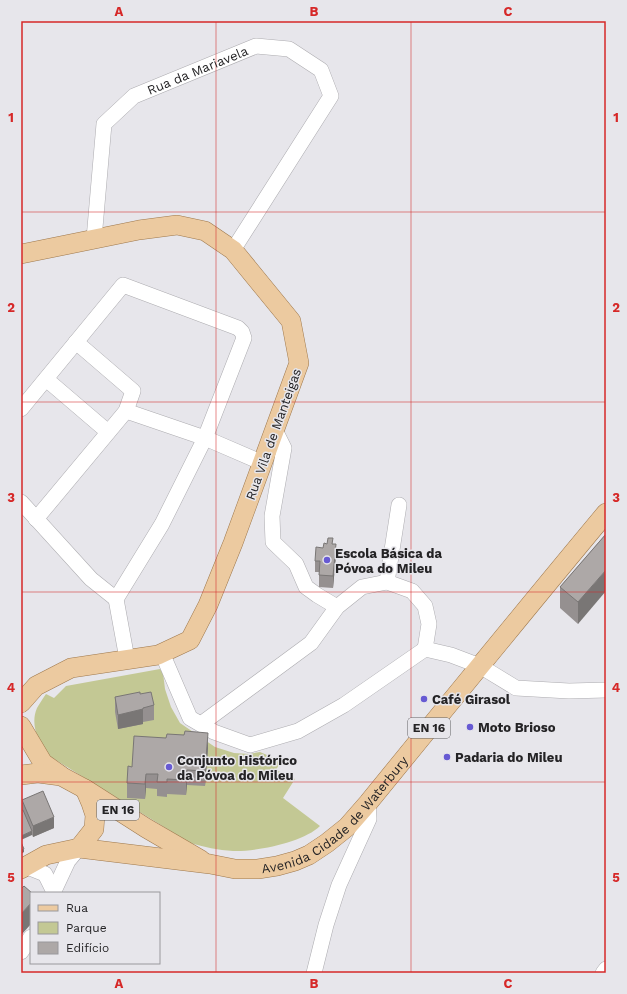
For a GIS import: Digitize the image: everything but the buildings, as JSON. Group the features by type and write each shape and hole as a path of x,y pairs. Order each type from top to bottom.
{"main road":[{"name":"Rua Vila de Manteigas","path":"21,254 139,230 177,225 205,231 233,250 291,321 299,363 233,543 208,605 190,640 158,655 71,668 36,686 21,703"},
{"name":"Avenida Cidade de Waterbury","path":"210,864 235,869 258,869 277,866 309,855 347,827 530,603 606,513"},
{"path":"21,726 43,763 61,776"},
{"name":"EN 16","path":"21,775 38,773 61,776 88,796 210,864"},
{"name":"EN 16","path":"21,784 40,782 59,786 88,796"},
{"path":"79,848 94,829 95,815 88,796"},
{"name":"EN 16","path":"23,868 46,854 79,848 210,864"}],"street":[{"name":"Rua da Mariavela","path":"94,239 104,124 134,96 241,52 256,46 289,49 321,70 331,96 233,250"},
{"path":"21,409 123,286 238,328 242,332 244,338 205,438 162,524 116,599"},
{"path":"36,519 126,410 133,391 76,342"},
{"path":"46,379 108,432"},
{"path":"126,410 205,438 263,463"},
{"path":"275,430 284,448 272,516 273,542 296,564 306,587 337,606"},
{"path":"21,502 91,579 116,599 127,659"},
{"path":"387,582 399,506"},
{"path":"162,653 190,718 214,732 250,745 298,731 344,705 425,649 429,624 425,606 412,591 387,582 362,587 337,606 311,643 201,724"},
{"path":"425,649 451,655 480,666 516,688 569,691 606,690"},
{"path":"314,973 326,924 339,885 369,819 368,803"},
{"path":"54,892 68,861 79,848"},
{"path":"23,868 45,874 54,892"},
{"path":"21,952 30,938"},
{"path":"603,973 606,969"}],"green space":[{"path":"160,669 163,673 165,689 171,707 180,723 215,747 234,753 249,754 260,752 281,761 276,770 295,779 283,798 320,826 313,832 292,841 254,850 227,851 190,843 46,754 38,738 34,720 37,708 46,694 54,698 66,686"}],"place":[{"name":"Escola Básica da Póvoa do Mileu","path":"327,560"},
{"name":"Café Girasol","path":"424,699"},
{"name":"Moto Brioso","path":"470,727"},
{"name":"Padaria do Mileu","path":"447,757"},
{"name":"Conjunto Histórico da Póvoa do Mileu","path":"169,767"}]}
